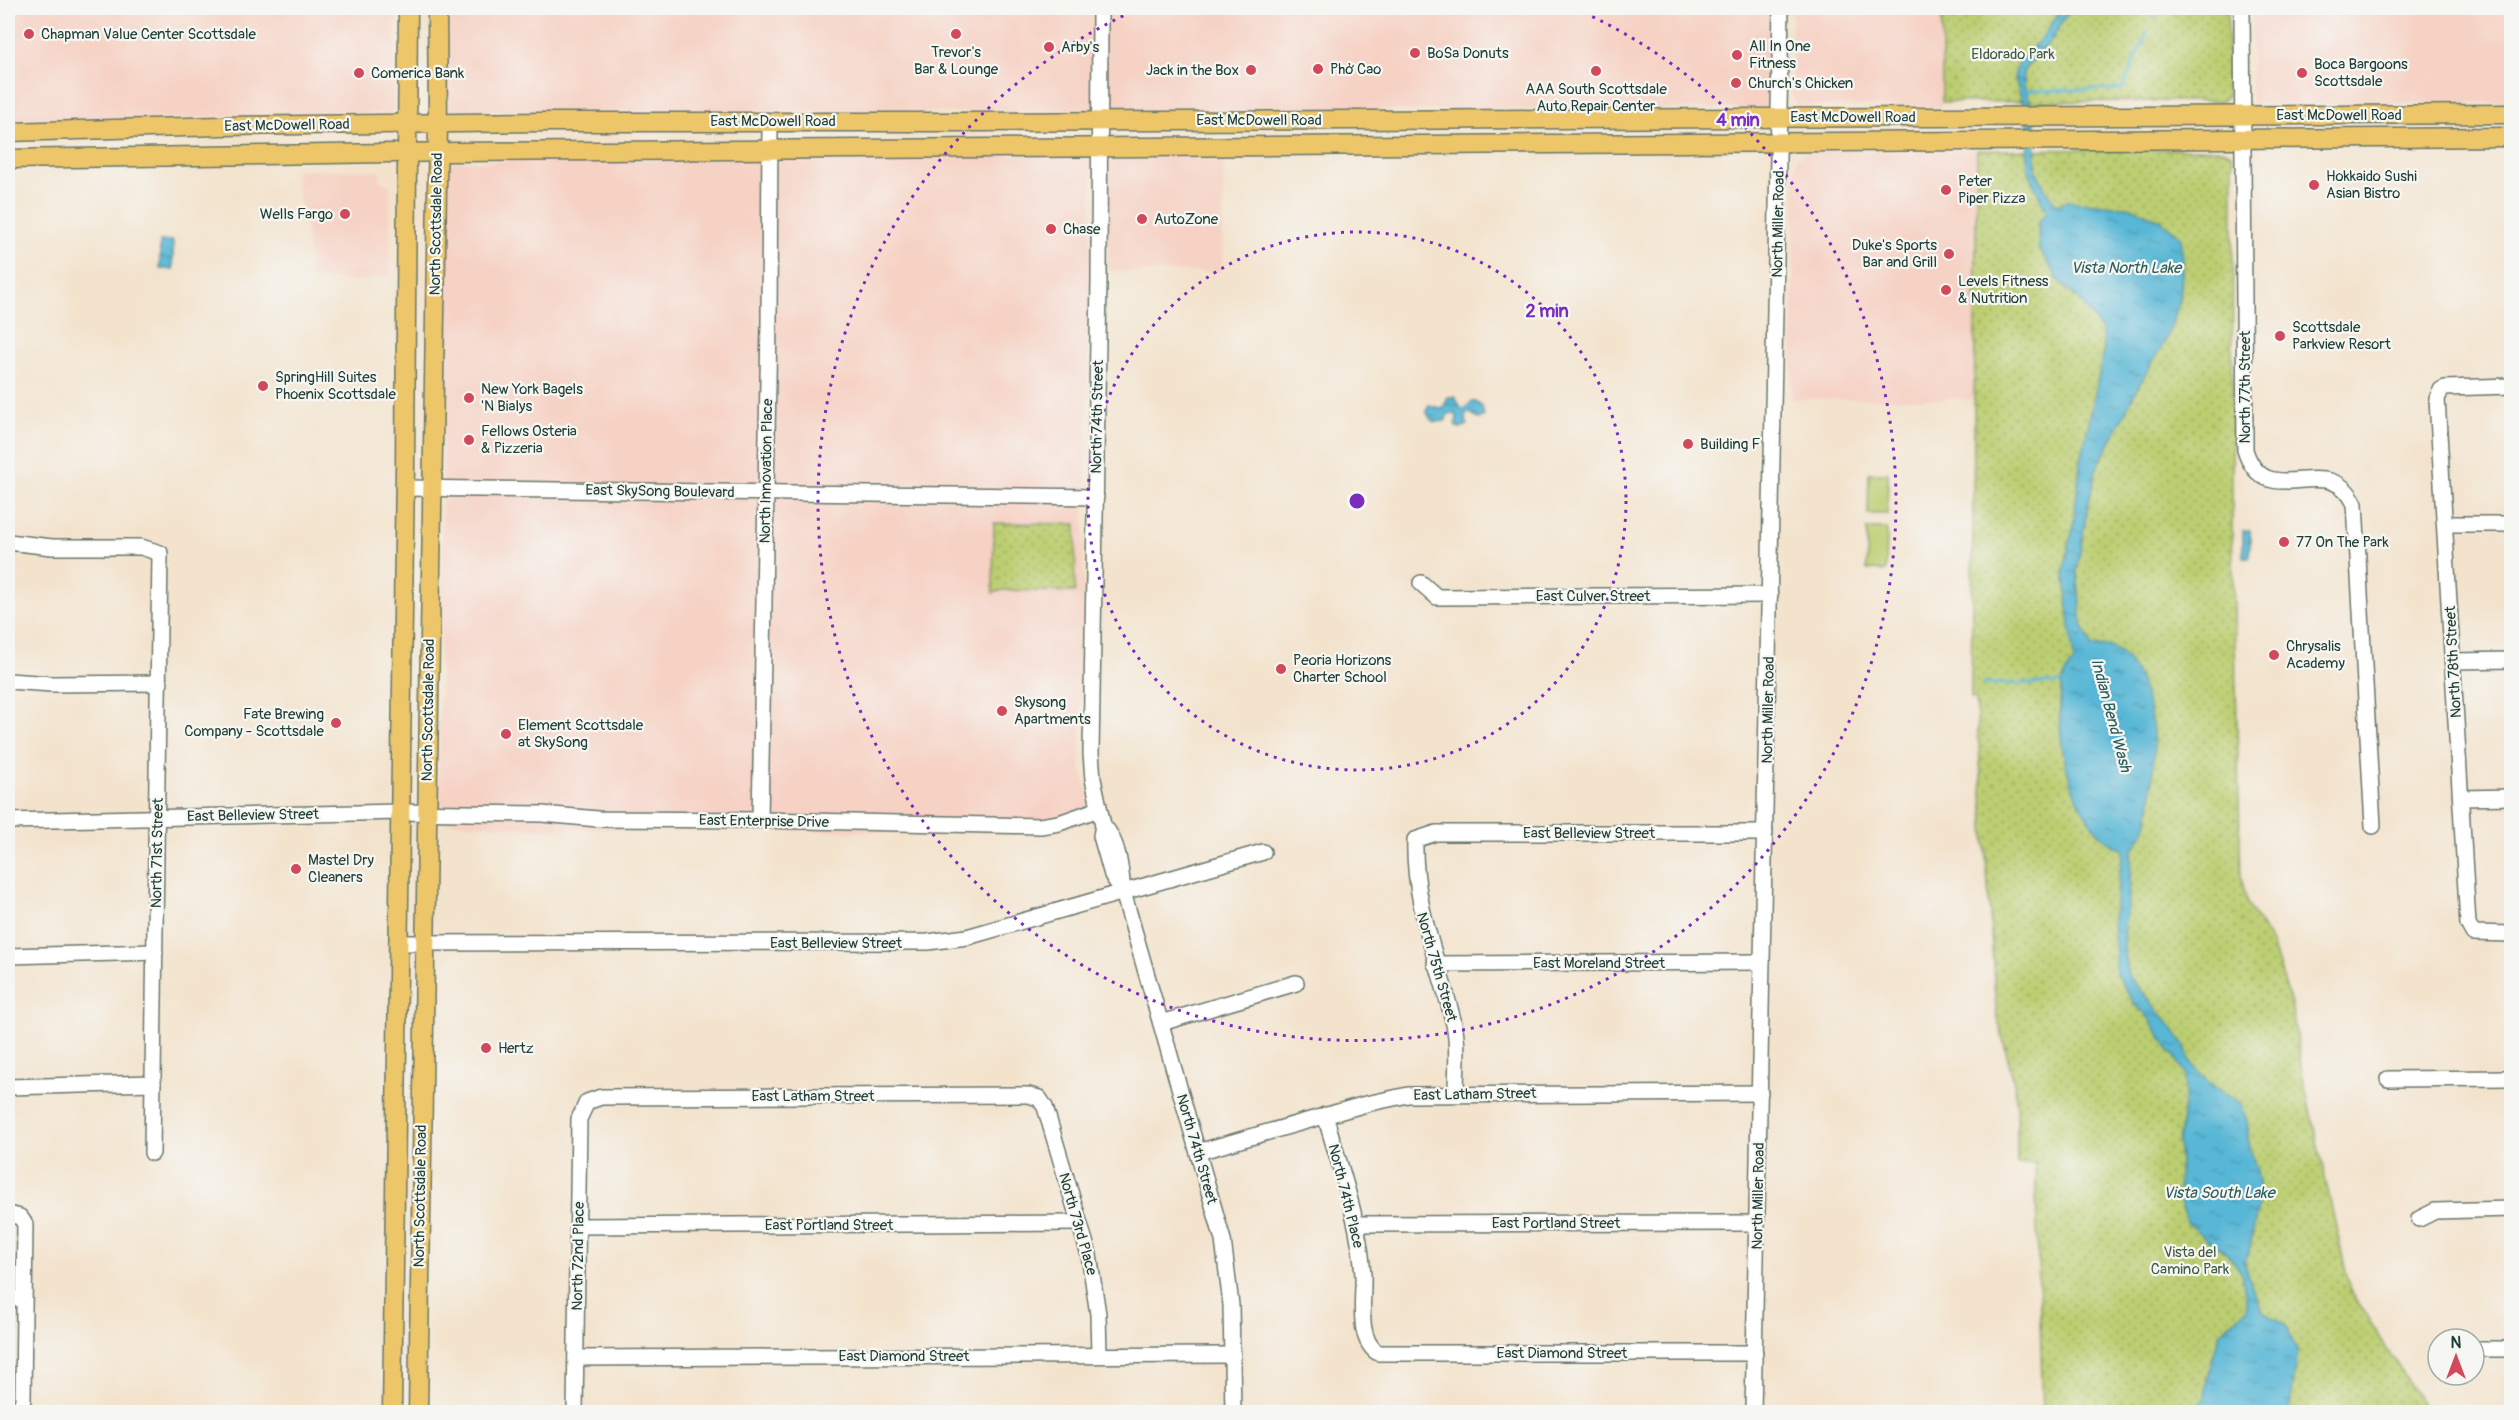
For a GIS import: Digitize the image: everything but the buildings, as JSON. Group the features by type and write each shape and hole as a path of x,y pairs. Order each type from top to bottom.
{"main road":[{"name":"North Scottsdale Road","path":"392,1413 405,488 408,8"},
{"name":"North Scottsdale Road","path":"418,1413 423,942 438,123 437,8"},
{"name":"East McDowell Road","path":"8,132 407,123 2511,114"},
{"path":"100,131 100,158"},
{"name":"East McDowell Road","path":"8,159 406,153 2511,137"}],"street":[{"name":"North 74th Street","path":"1100,8 1091,741 1094,779 1103,825 1101,836 1112,875 1123,892 1223,1240 1231,1305 1233,1413"},
{"name":"North Miller Road","path":"1753,1413 1781,8"},
{"name":"North 77th Street","path":"2242,8 2245,450 2248,461 2268,480 2332,481 2343,486 2355,504 2373,826"},
{"name":"North Innovation Place","path":"760,820 770,122"},
{"name":"North 78th Street","path":"2511,386 2452,387 2441,390 2438,399 2468,924 2473,933 2511,934"},
{"name":"East SkySong Boulevard","path":"405,488 1095,497"},
{"path":"2445,524 2511,524"},
{"name":"North 71st Street","path":"8,542 52,548 141,547 160,553 152,1153"},
{"name":"East Culver Street","path":"1421,583 1437,597 1770,595"},
{"path":"2453,661 2511,660"},
{"path":"8,681 52,684 160,683"},
{"path":"2461,798 2511,797"},
{"name":"East Enterprise Drive","path":"426,812 542,814 598,819 1040,826 1059,823 1099,809"},
{"name":"East Belleview Street","path":"8,821 426,812"},
{"name":"East Belleview Street","path":"1415,840 1436,833 1765,833"},
{"name":"North 75th Street","path":"1415,840 1414,870 1419,898 1435,964 1455,1026 1456,1093"},
{"name":"East Belleview Street","path":"398,943 928,942 967,937 1263,852"},
{"path":"8,956 155,952"},
{"name":"East Moreland Street","path":"1435,964 1762,962"},
{"path":"1161,1023 1296,983"},
{"path":"2388,1078 2511,1078"},
{"path":"8,1087 153,1083"},
{"name":"East Latham Street","path":"1198,1152 1325,1115 1408,1095 1760,1093"},
{"name":"East Latham Street","path":"587,1102 601,1097 1028,1095 1039,1098"},
{"name":"North 73rd Place","path":"1039,1098 1045,1107 1089,1255 1096,1290 1099,1355"},
{"name":"North 72nd Place","path":"575,1413 579,1119 587,1102"},
{"name":"North 74th Place","path":"1325,1115 1356,1224 1362,1257 1365,1333 1371,1348"},
{"path":"2420,1219 2435,1211 2511,1209"},
{"path":"14,1215 25,1224 15,1298 23,1400 18,1411"},
{"name":"East Portland Street","path":"579,1226 1079,1223"},
{"name":"East Portland Street","path":"1356,1224 1757,1223"},
{"name":"East Diamond Street","path":"1371,1348 1378,1353 1388,1354 1755,1353"},
{"path":"2486,1349 2511,1349"},
{"name":"East Diamond Street","path":"576,1358 1233,1355"}],"shaded area":[{"path":"8,8 396,8 394,113 8,123"},
{"path":"448,8 1770,8 1768,108 1085,112 447,111"},
{"path":"1792,8 1942,8 1942,107 1796,105 1792,96"},
{"path":"2252,8 2511,8 2511,102 2273,105 2254,102 2251,97"},
{"path":"1977,150 1974,399 1791,399 1795,163 1798,157 1807,152"},
{"path":"1092,155 1080,765 1095,820 1047,833 547,829 438,822 446,162"},
{"path":"1108,155 1224,156 1222,272 1108,271"},
{"path":"296,169 380,171 381,182 390,185 390,276 354,281 310,277 306,224 297,189"},
{"path":"8,173 11,173 10,330 8,330"}],"green space":[{"name":"Eldorado Park","path":"1942,8 2228,8 2227,96 2222,101 1942,102"},
{"name":"Vista del Camino Park","path":"2223,149 2231,154 2233,159 2232,529 2241,877 2247,904 2272,943 2291,1004 2303,1078 2350,1290 2427,1412 2043,1412 2035,1163 2017,1164 2017,1109 2014,1083 1996,1011 1976,699 1971,698 1977,150"},
{"path":"1869,473 1888,473 1887,514 1868,514"},
{"path":"994,523 1076,524 1075,592 1003,590 993,593"},
{"path":"1867,529 1887,529 1886,571 1867,570"}],"water":[{"path":"2062,8 2076,8 2065,17 2051,41 2023,71 2024,86 2035,115 2036,170 2040,179 2058,205 2067,201 2133,208 2160,220 2181,237 2183,261 2180,301 2167,338 2139,385 2096,470 2077,571 2082,624 2093,648 2107,647 2119,652 2129,662 2144,691 2153,734 2153,780 2147,825 2132,853 2128,909 2124,925 2126,963 2128,975 2173,1028 2191,1062 2207,1082 2242,1105 2259,1180 2260,1195 2249,1252 2244,1261 2254,1293 2263,1311 2286,1325 2298,1353 2289,1412 2199,1412 2195,1407 2205,1398 2207,1378 2220,1333 2247,1308 2242,1274 2227,1254 2188,1224 2178,1196 2180,1159 2178,1143 2185,1098 2185,1073 2147,1015 2135,1005 2116,974 2113,918 2123,850 2105,838 2089,821 2077,799 2068,774 2063,748 2060,698 2065,675 2074,661 2064,570 2073,527 2080,465 2104,350 2102,331 2082,303 2058,279 2039,249 2038,222 2047,212 2028,172 2027,115 2014,76 2021,59 2043,37"},
{"path":"160,241 173,241 173,269 160,269"},
{"path":"1448,397 1455,397 1462,410 1472,402 1476,402 1482,407 1484,416 1478,419 1471,413 1465,414 1467,425 1461,428 1456,427 1457,416 1453,413 1448,414 1445,421 1431,420 1426,411 1429,405 1443,409"},
{"path":"2243,531 2250,531 2250,557 2243,557"}],"waterway":[{"path":"2154,18 2161,8"},
{"path":"2023,91 2122,89 2148,31"},
{"path":"1983,684 2063,683"}],"place":[{"name":"Chapman Value Center Scottsdale","path":"29,34"},
{"name":"Trevor's Bar & Lounge","path":"956,34"},
{"name":"Arby's","path":"1049,47"},
{"name":"BoSa Donuts","path":"1415,53"},
{"name":"All In One Fitness","path":"1737,55"},
{"name":"Phở Cao","path":"1318,69"},
{"name":"Jack in the Box","path":"1251,70"},
{"name":"AAA South Scottsdale Auto Repair Center","path":"1596,71"},
{"name":"Comerica Bank","path":"359,73"},
{"name":"Boca Bargoons Scottsdale","path":"2302,73"},
{"name":"Church's Chicken","path":"1736,83"},
{"name":"Hokkaido Sushi Asian Bistro","path":"2314,185"},
{"name":"Peter Piper Pizza","path":"1946,190"},
{"name":"Wells Fargo","path":"345,214"},
{"name":"AutoZone","path":"1142,219"},
{"name":"Chase","path":"1051,229"},
{"name":"Duke's Sports Bar and Grill","path":"1949,254"},
{"name":"Levels Fitness & Nutrition","path":"1946,290"},
{"name":"Scottsdale Parkview Resort","path":"2280,336"},
{"name":"SpringHill Suites Phoenix Scottsdale","path":"263,386"},
{"name":"New York Bagels 'N Bialys","path":"469,398"},
{"name":"Fellows Osteria & Pizzeria","path":"469,440"},
{"name":"Building F","path":"1688,444"},
{"name":"77 On The Park","path":"2284,542"},
{"name":"Chrysalis Academy","path":"2274,655"},
{"name":"Peoria Horizons Charter School","path":"1281,669"},
{"name":"Skysong Apartments","path":"1002,711"},
{"name":"Fate Brewing Company - Scottsdale","path":"336,723"},
{"name":"Element Scottsdale at SkySong","path":"506,734"},
{"name":"Mastel Dry Cleaners","path":"296,869"},
{"name":"Hertz","path":"486,1048"}],"water label":[{"name":"Vista North Lake","path":"2126,267"},
{"name":"Indian Bend Wash","path":"2112,715"},
{"name":"Vista South Lake","path":"2219,1192"}]}
